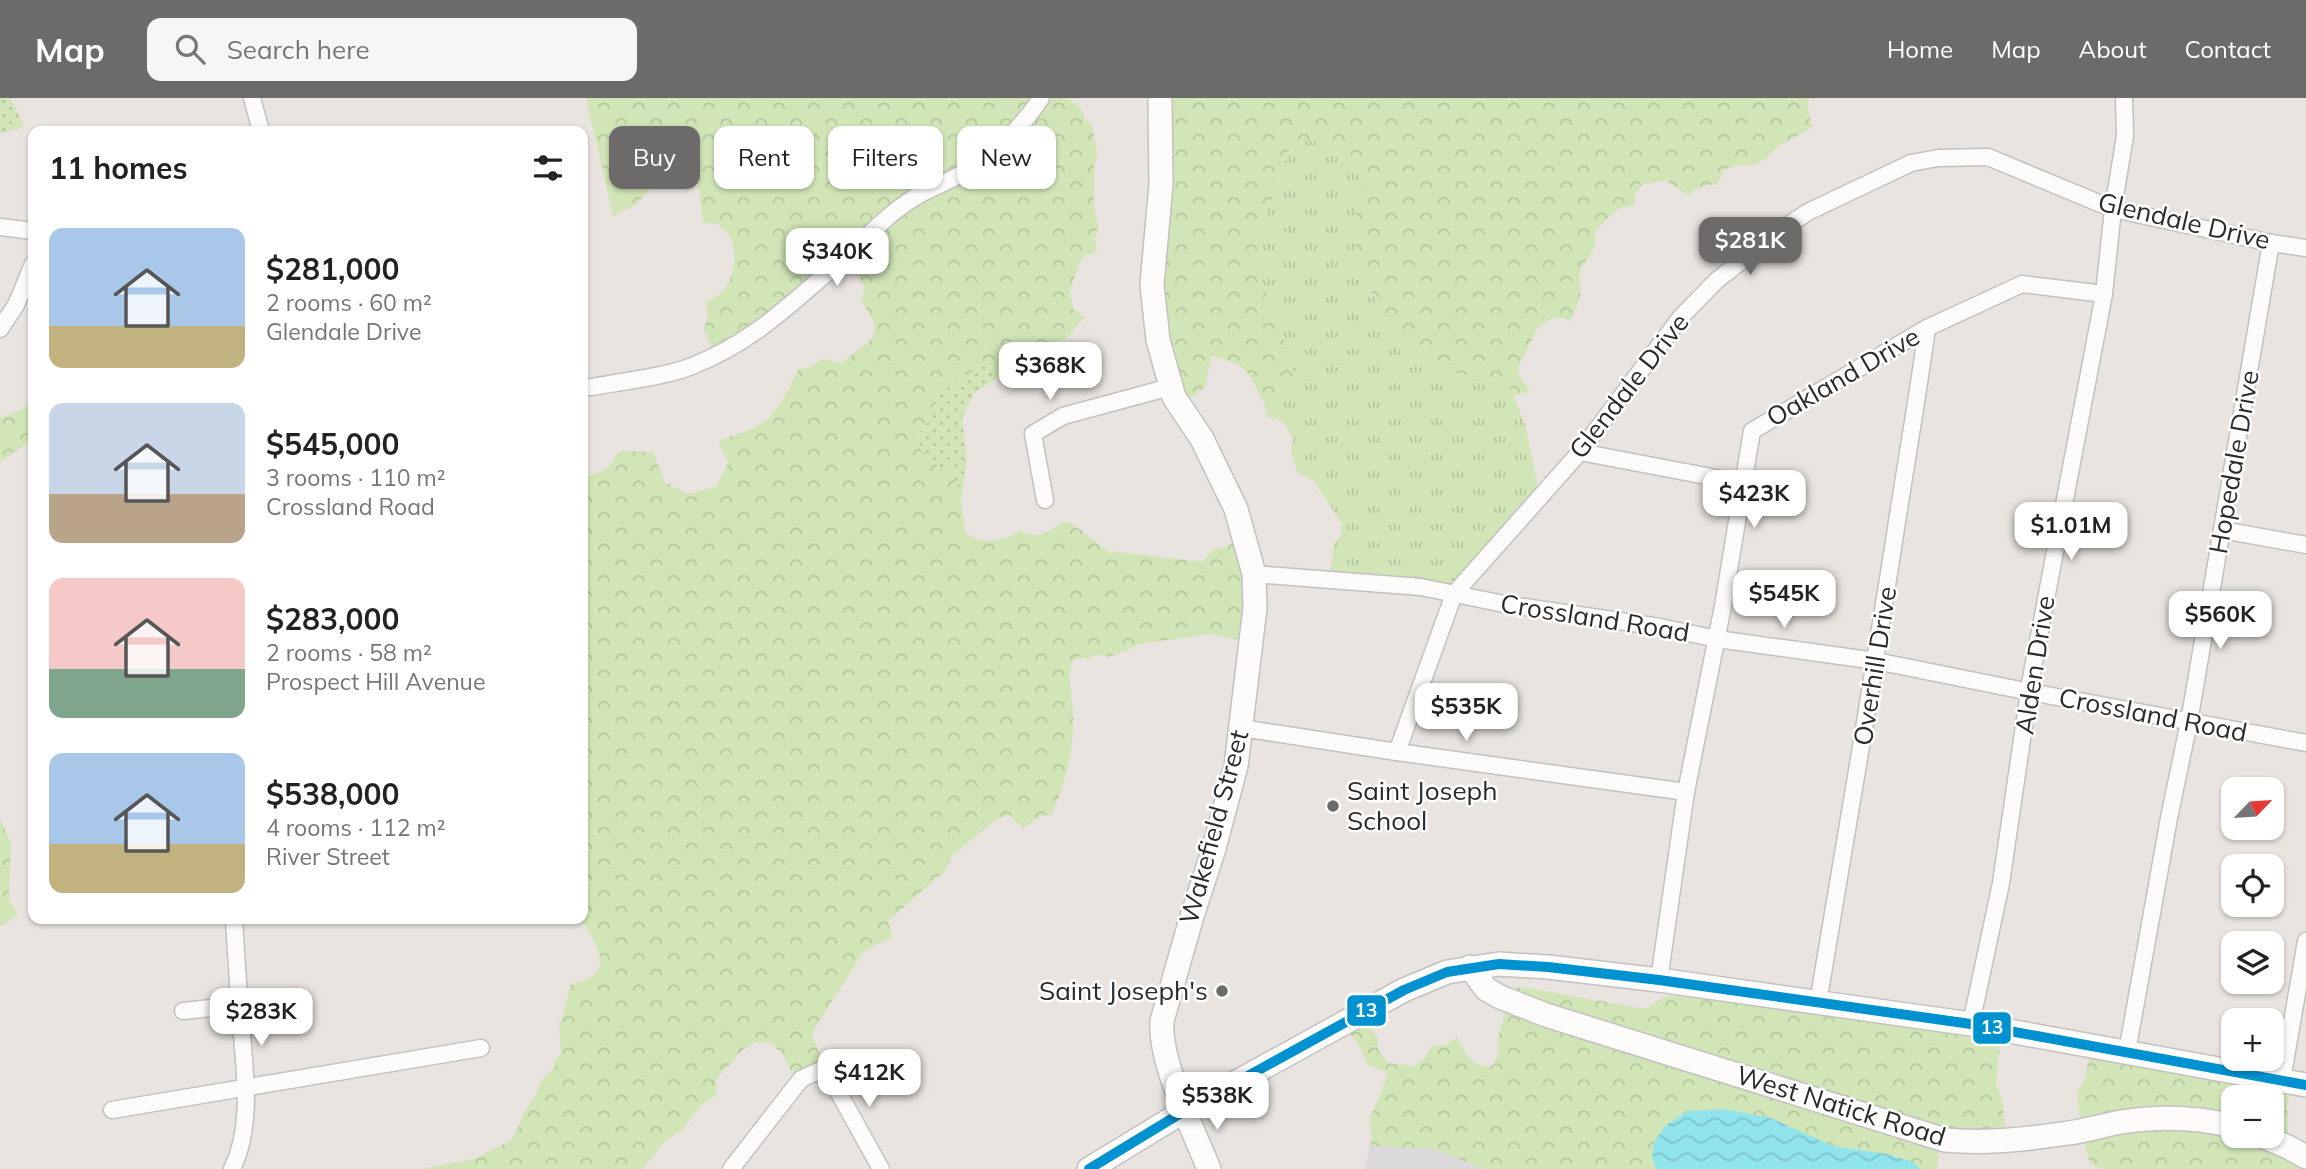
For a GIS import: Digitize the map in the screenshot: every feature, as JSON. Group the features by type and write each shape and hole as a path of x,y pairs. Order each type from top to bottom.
{"street":[{"path":"253,98 260,126"},
{"path":"588,386 684,369 735,346 776,318 861,244 883,221 914,197 960,175 997,150 1018,129 1041,98"},
{"name":"Wakefield Street","path":"1160,98 1161,184 1152,285 1158,340 1174,397 1202,439 1231,497 1245,536 1254,574 1255,608 1236,765 1162,1021 1161,1037 1166,1058 1209,1169"},
{"name":"Alden Drive","path":"1970,1024 2001,883 2030,692 2104,294 2113,209 2125,136 2124,98"},
{"name":"Glendale Drive","path":"1397,752 1454,594 1600,428 1644,363 1680,318 1716,281 1808,212 1910,163 1938,158 1988,158 2113,209 2306,248"},
{"path":"0,228 28,231"},
{"name":"Hopedale Drive","path":"2127,1052 2189,722 2271,243"},
{"path":"0,329 16,305 28,276"},
{"name":"Oakland Drive","path":"1659,980 1686,792 1717,639 1752,431 1927,328 2022,284 2104,294"},
{"name":"Overhill Drive","path":"1818,1003 1913,435 1927,328"},
{"path":"1045,499 1033,434 1063,416 1170,387"},
{"path":"1580,452 1744,483"},
{"path":"2222,530 2306,545"},
{"name":"Crossland Road","path":"1254,574 1420,587 1504,604 1660,627 1717,639 1876,661 2306,743"},
{"path":"1241,728 1686,792"},
{"path":"232,1169 240,1150 244,1129 246,1086 234,924"},
{"path":"2281,1080 2306,941"},
{"path":"1089,1169 1186,1110 1404,990 1447,972 1499,964 1659,980 1970,1024 2306,1085"},
{"name":"West Natick Road","path":"1470,967 1486,989 1534,1010 1945,1140 1967,1142 2067,1134 2120,1122 2154,1118 2188,1118 2221,1124"},
{"path":"183,1011 239,1005"},
{"path":"112,1110 481,1048"},
{"path":"731,1169 802,1079 825,1068 881,1169"},
{"path":"2284,1145 2306,1157"}],"shaded area":[{"path":"1370,1146 1435,1149 1484,1169 1364,1169"}],"green space":[{"path":"0,98 11,98 24,127 0,133"},
{"path":"586,98 1068,98 1081,109 1086,120 1092,125 1098,156 1094,166 1094,208 1099,225 1095,238 1097,252 1085,256 1079,263 1070,291 1073,309 1085,317 1065,340 1017,351 1003,371 986,365 948,388 934,404 927,425 918,433 921,451 932,459 939,469 948,470 956,484 963,486 961,499 965,533 979,540 1000,540 1020,530 1031,535 1042,534 1061,522 1071,523 1108,551 1203,562 1212,550 1247,539 1249,642 1211,634 1145,643 1108,657 1098,654 1089,659 1080,657 1072,662 1069,676 1073,712 1071,752 1052,815 1040,816 1023,828 1010,815 998,818 952,856 944,872 889,920 893,937 864,951 814,1029 812,1036 823,1063 798,1082 782,1054 771,1043 756,1042 742,1050 716,1080 716,1096 702,1104 682,1130 664,1142 643,1169 421,1169 474,1159 512,1140 542,1079 556,1066 553,1062 561,1054 559,1023 570,985 591,977 600,965 598,949 584,924 588,924 588,476 607,468 621,451 653,452 665,482 687,494 716,487 728,463 718,441 765,421 780,403 799,368 809,368 823,359 842,363 873,338 875,324 861,300 865,287 847,261 715,356 704,329 708,316 706,302 721,293 728,284 734,249 724,229 715,224 703,223 699,189 700,126 609,126 609,189 651,189 634,206 613,216"},
{"path":"1158,98 1810,98 1807,103 1812,128 1775,148 1767,158 1753,165 1737,165 1724,170 1717,184 1698,188 1690,196 1665,180 1641,185 1635,195 1635,205 1618,209 1595,231 1595,247 1579,272 1580,298 1573,315 1569,322 1564,318 1551,318 1537,329 1518,367 1519,376 1530,391 1513,396 1507,380 1477,378 1446,371 1416,354 1386,327 1366,278 1352,255 1357,234 1354,207 1364,177 1302,141 1288,152 1264,222 1260,279 1281,327 1297,380 1274,392 1264,403 1246,371 1234,363 1212,356 1205,387 1182,404 1165,364"},
{"path":"1302,141 1314,141 1362,158 1364,177 1354,207 1357,234 1352,255 1366,278 1386,327 1416,354 1446,371 1477,378 1507,380 1526,427 1537,483 1542,494 1456,594 1330,576 1334,543 1341,536 1342,524 1314,481 1298,473 1291,454 1293,439 1284,423 1268,418 1264,403 1274,392 1297,380 1281,327 1260,279 1259,262 1264,222 1288,152"},
{"path":"986,365 1003,371 999,377 974,393 962,418 967,460 963,486 956,484 948,470 939,469 932,459 921,451 918,433 927,425 934,404 948,388"},
{"path":"28,405 28,442 0,462 0,418"},
{"path":"0,819 11,843 9,900 18,914 0,927"},
{"path":"1521,987 1646,1009 1662,998 1708,988 2001,1032 1996,1083 2003,1104 2006,1140 1940,1144 1937,1169 1920,1169 1910,1162 1889,1155 1831,1145 1771,1118 1652,1155 1656,1169 1484,1169 1434,1149 1370,1146 1372,1138 1369,1121 1387,1078 1386,1072 1367,1064 1359,1045 1342,1024 1359,1016 1378,1038 1378,1050 1388,1063 1414,1066 1425,1058 1431,1046 1444,1046 1457,1037 1475,1062 1486,1066 1493,1065 1499,1052 1497,1040 1512,989"},
{"path":"2091,1047 2292,1085 2287,1104 2288,1136 2306,1156 2306,1169 2102,1169 2090,1164 2081,1130 2077,1093 2085,1078"}],"water":[{"path":"1724,1109 1771,1118 1833,1146 1887,1154 1913,1162 1920,1169 1656,1169 1652,1155 1654,1142 1665,1126 1688,1111"}],"transit line":[{"name":"13","path":"1089,1169 1186,1110 1404,990 1447,972 1499,964 1659,980 1971,1024 2306,1085"}],"place":[{"name":"Saint Joseph School","path":"1333,806"},
{"name":"Saint Joseph's","path":"1222,991"}]}
